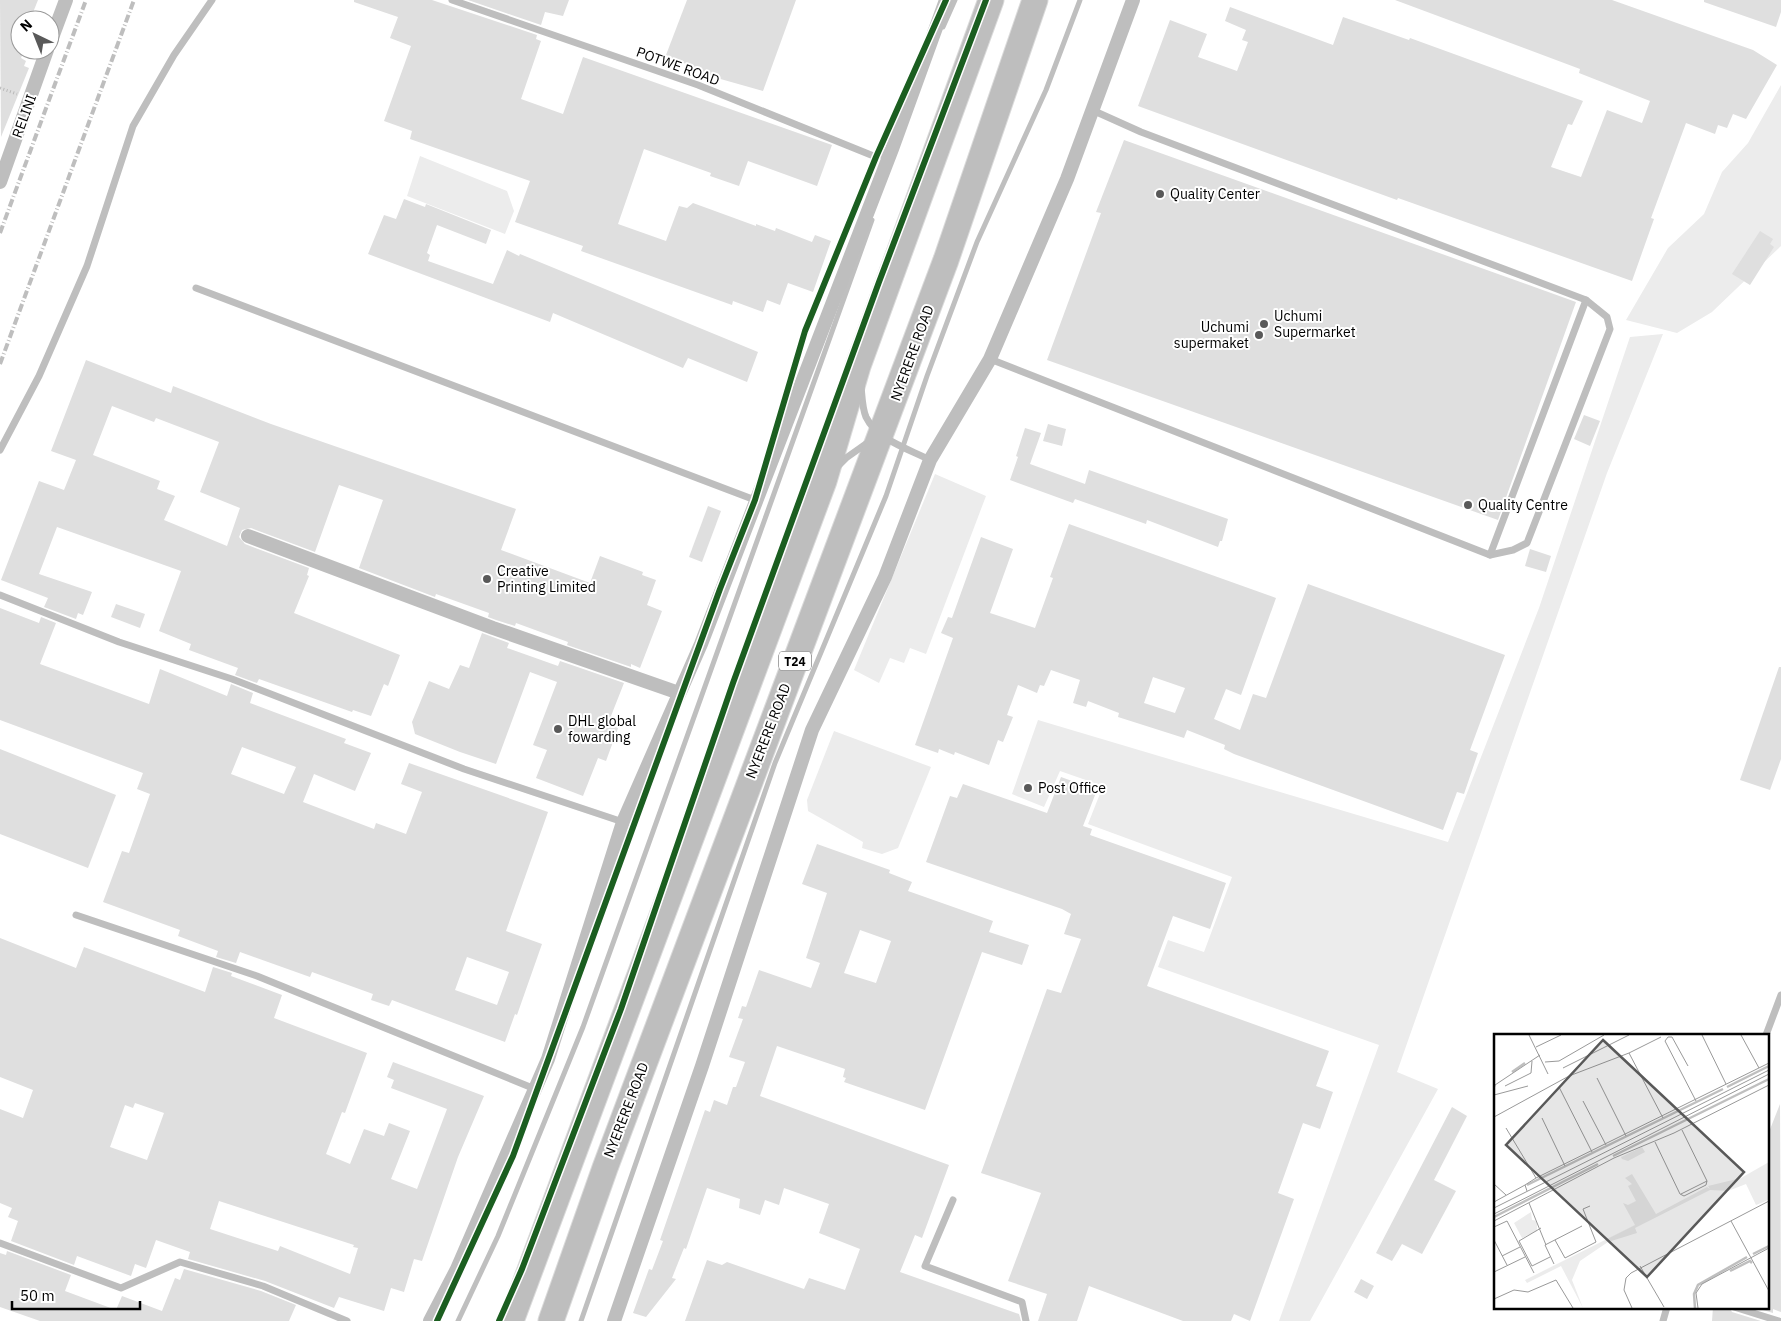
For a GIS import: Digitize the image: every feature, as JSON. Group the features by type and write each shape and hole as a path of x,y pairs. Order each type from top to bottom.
{"highway":[{"name":"T24","path":"511,1321 824,481 858,366 991,0"},
{"name":"NYERERE ROAD","path":"551,1321 608,1158 851,510 882,436 946,260 1035,0"}],"street":[{"path":"60,16 66,0"},
{"path":"430,1321 457,1269 548,1059 623,822 701,644 892,149 946,0"},
{"path":"614,1321 702,1066 812,730 885,577 930,460 990,359 1067,179 1133,0"},
{"name":"RELINI","path":"0,182 43,60"},
{"path":"248,536 493,628 679,693"}],"lane":[{"path":"0,450 39,376 87,266 132,126 174,55 212,0"},
{"name":"POTWE ROAD","path":"452,0 698,85 876,157 892,149"},
{"path":"990,359 1490,555 1513,550 1527,543 1610,329 1607,317 1586,300 1141,132 1092,110"},
{"path":"196,288 755,500"},
{"path":"1490,555 1586,300"},
{"path":"858,366 866,416 882,436 930,460"},
{"path":"824,481 846,458 882,436"},
{"path":"0,596 119,642 232,679 464,769 623,822"},
{"path":"76,915 257,976 535,1089"},
{"path":"1766,1034 1781,995"},
{"path":"952,1200 925,1266 1022,1302 1026,1321"},
{"path":"0,1243 121,1288 180,1262 263,1286 347,1321"},
{"path":"1663,1321 1667,1308"},
{"path":"1737,1308 1779,1321"}],"shaded area":[{"path":"1781,85 1781,246 1712,312 1677,333 1626,320 1668,248 1704,214 1722,172 1748,143"},
{"path":"420,156 507,191 514,211 505,234 407,196"},
{"path":"1663,334 1607,473 1397,1072 1438,1089 1310,1321 1279,1321 1379,1045 1158,967 1168,940 1204,952 1232,877 1088,824 1103,786 1060,771 1044,807 1012,794 1038,720 1448,842 1539,608 1630,337"},
{"path":"935,474 986,496 926,654 910,648 904,663 890,658 879,683 854,670"},
{"path":"834,731 931,767 898,848 882,854 862,848 863,842 808,811 807,800"}],"building":[{"path":"0,0 38,0 34,10 10,10 10,60 24,60 26,61 24,66 29,68 1,137"},
{"path":"354,0 432,0 537,35 536,39 541,41 521,99 563,114 583,57 832,145 817,186 748,161 739,186 710,176 711,173 644,149 618,224 666,241 679,206 687,208 693,203 756,226 756,224 775,231 776,228 812,242 815,235 831,241 813,292 788,283 780,305 767,300 763,312 733,301 732,305 581,251 583,246 515,222 530,181 410,139 412,131 384,121 411,46 390,38 398,17 354,2"},
{"path":"468,0 569,0 563,16 545,12 541,25"},
{"path":"687,0 796,0 763,91 717,78 666,55"},
{"path":"1395,0 1612,0 1753,50 1777,65 1746,119 1733,114 1727,128 1718,125 1715,134 1686,123 1651,218 1654,219 1632,281 1398,198 1397,200 1138,106 1170,20 1207,34 1198,57 1237,71 1248,42 1242,40 1246,30 1225,21 1230,7 1333,45 1343,17 1409,40 1410,38 1583,101 1572,125 1568,124 1551,167 1581,177 1607,110 1642,123 1650,101 1579,73 1580,69"},
{"path":"1704,0 1781,0 1781,12 1776,27 1704,2"},
{"path":"1124,140 1576,302 1498,520 1047,360 1101,213 1096,212"},
{"path":"404,199 425,207 426,204 491,230 486,244 437,225 427,253 430,255 428,261 493,284 507,250 519,256 520,254 758,352 747,382 688,358 683,368 553,313 550,322 368,254 384,215 396,219"},
{"path":"1760,231 1773,239 1770,244 1774,247 1750,285 1732,274"},
{"path":"86,360 171,393 173,386 271,424 516,509 501,550 590,583 600,556 643,572 642,575 656,580 647,605 662,611 640,668 631,664 631,667 567,645 568,642 516,623 515,626 488,617 489,613 436,594 435,597 359,568 383,500 339,485 315,552 251,528 242,530 239,537 245,544 309,568 307,575 309,576 294,613 400,655 388,686 384,684 371,716 353,710 352,712 259,679 257,683 235,675 238,668 189,650 191,644 159,631 181,571 57,527 39,574 92,592 83,615 78,613 76,619 44,607 48,598 1,580 39,481 64,490 76,460 51,451","holes":["112,406 154,422 156,418 219,442 200,492 240,508 227,546 164,520 175,496 157,489 160,481 93,455"]},
{"path":"1584,415 1600,421 1590,446 1574,439"},
{"path":"1048,424 1066,429 1062,446 1043,441"},
{"path":"1025,428 1041,433 1030,464 1085,484 1089,470 1228,519 1222,541 1220,541 1218,547 1147,520 1146,524 1075,499 1073,503 1010,480"},
{"path":"708,506 721,511 702,562 689,557"},
{"path":"1069,524 1276,598 1241,695 1226,689 1214,719 1240,730 1253,694 1266,698 1308,584 1505,655 1470,750 1478,753 1464,794 1457,792 1443,830 1234,754 1224,749 1225,745 1187,730 1184,738 1118,717 1119,713 1088,701 1086,707 1073,703 1080,680 1051,670 1044,686 1040,685 1037,693 1018,685 1007,715 1013,717 1003,742 998,740 989,765 955,752 954,755 939,749 938,753 915,745 953,638 941,633 948,617 952,618 981,537 1013,549 990,613 1035,628 1053,578 1050,577","holes":["1153,677 1185,688 1175,713 1144,703"]},
{"path":"1530,549 1551,556 1546,572 1525,566"},
{"path":"116,604 145,614 140,628 111,617"},
{"path":"0,608 39,623 41,617 56,623 40,664 149,704 160,669 227,696 231,684 253,693 250,703 346,739 344,743 371,753 355,791 314,774 303,802 374,829 376,823 406,834 422,792 401,784 409,763 548,812 506,931 542,944 517,1015 515,1014 505,1042 392,1000 389,1006 371,1000 373,994 312,972 310,977 240,952 236,963 216,957 218,951 178,936 180,930 103,902 122,851 129,853 150,794 137,789 143,773 0,720","holes":["242,747 296,767 284,794 231,774","467,957 509,972 497,1005 455,990"]},
{"path":"482,633 509,643 507,648 558,666 560,661 624,683 611,716 621,720 606,761 598,758 583,796 536,778 547,750 533,745 557,682 530,672 496,764 415,734 412,722 429,681 449,689 460,665 469,668"},
{"path":"1779,667 1781,667 1781,759 1770,790 1740,780"},
{"path":"0,749 116,795 88,868 0,834"},
{"path":"1061,777 1097,790 1083,826 1092,829 1090,835 1226,883 1210,929 1173,916 1147,986 1329,1051 1316,1086 1333,1092 1320,1129 1303,1123 1278,1193 1294,1199 1250,1321 1234,1314 1231,1321 1183,1321 1089,1286 1077,1321 1038,1321 1047,1294 1008,1281 1041,1193 981,1173 1047,989 1061,993 1081,939 1064,934 1071,914 1062,909 926,862 950,796 957,798 963,784 1047,813"},
{"path":"817,844 890,870 889,873 912,882 908,891 993,921 989,932 1029,945 1022,965 982,952 925,1110 844,1082 846,1078 843,1077 845,1069 777,1046 760,1096 949,1165 922,1238 915,1235 900,1272 1019,1314 1021,1321 685,1321 707,1260 722,1265 727,1262 804,1289 809,1278 845,1290 860,1249 819,1233 829,1204 784,1188 779,1205 765,1200 760,1215 739,1208 740,1199 707,1188 686,1249 684,1248 672,1278 676,1279 646,1317 633,1313 649,1269 652,1270 663,1241 660,1240 705,1110 710,1112 714,1100 727,1105 733,1087 736,1087 745,1062 729,1057 743,1019 738,1018 742,1006 746,1007 759,970 811,988 820,963 806,958 827,893 802,884","holes":["860,930 891,941 876,983 844,973"]},
{"path":"0,938 76,968 84,947 205,992 213,967 232,973 231,976 282,995 274,1018 367,1053 345,1113 342,1112 326,1154 350,1164 364,1129 384,1136 389,1123 410,1131 391,1179 417,1189 447,1109 391,1088 394,1080 387,1077 393,1062 484,1096 458,1157 422,1261 414,1259 404,1292 391,1288 384,1311 339,1297 334,1308 265,1281 188,1259 190,1252 156,1240 146,1268 135,1264 131,1276 77,1256 74,1265 11,1241 18,1221 8,1217 12,1208 0,1203 0,1109 23,1118 33,1090 0,1077","holes":["135,1103 164,1113 147,1160 110,1147 125,1105 133,1108","219,1201 354,1245 353,1247 358,1248 350,1274 280,1246 278,1251 210,1229"]},
{"path":"1780,1104 1781,1312 1773,1309 1773,1313 1756,1308 1768,1308 1768,1134"},
{"path":"1452,1107 1467,1116 1434,1180 1456,1191 1422,1254 1402,1244 1392,1261 1376,1253"},
{"path":"7,1251 71,1275 65,1291 116,1310 122,1296 162,1311 175,1278 180,1280 184,1269 261,1291 296,1305 289,1321 40,1321 0,1307 0,1253 6,1255"},
{"path":"1361,1279 1374,1286 1367,1299 1354,1292"},
{"path":"1713,1308 1730,1308 1732,1312 1761,1321 1712,1321"}],"waterway":[{"path":"943,27 955,0"},
{"path":"581,1321 775,763 886,496 927,376 977,242 1046,90 1080,0"},
{"path":"458,1321 498,1236 583,1027 872,220"}],"railway":[{"path":"0,233 86,0"},
{"path":"0,364 134,0"}],"cycle path":[{"path":"437,1321 513,1156 720,589 755,500 805,331 876,157 946,0"},
{"path":"499,1321 522,1269 621,1009 733,683 879,282 986,0"}],"place":[{"name":"Quality Center","path":"1160,194"},
{"name":"Uchumi Supermarket","path":"1264,324"},
{"name":"Uchumi supermaket","path":"1259,335"},
{"name":"Quality Centre","path":"1468,505"},
{"name":"Creative Printing Limited","path":"487,579"},
{"name":"DHL global fowarding","path":"558,729"},
{"name":"Post Office","path":"1028,788"}]}
